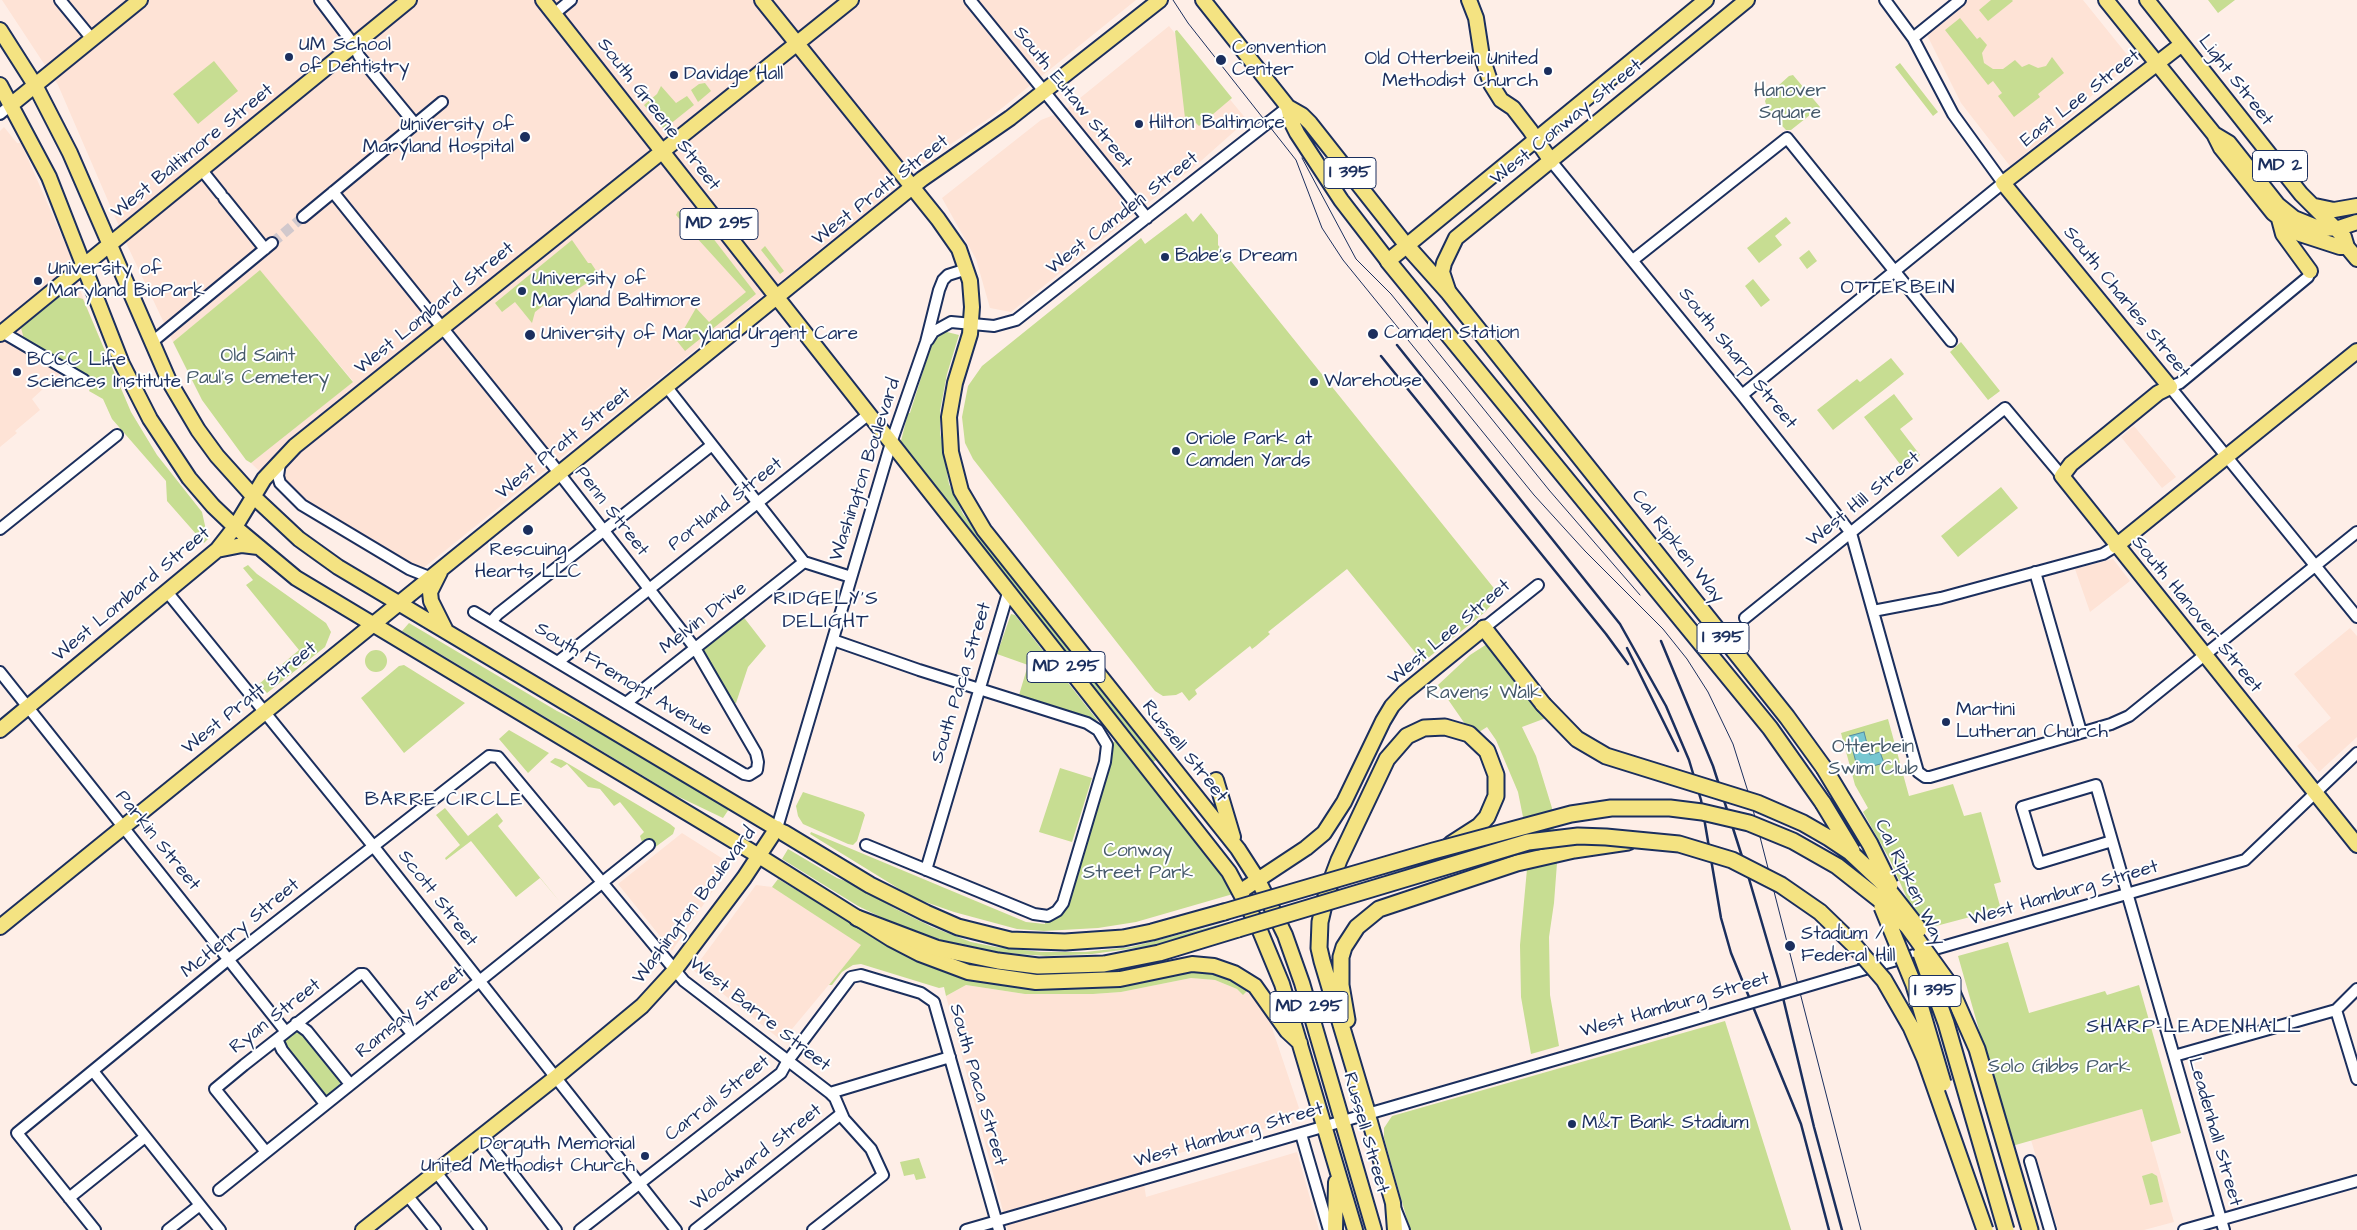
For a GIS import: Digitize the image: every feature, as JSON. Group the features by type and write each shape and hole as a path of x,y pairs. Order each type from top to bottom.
{"highway":[{"name":"Cal Ripken Way","path":"1407,246 1449,294 1787,717 1824,768 1870,844 1928,971 1946,1023 2006,1230"},
{"name":"Cal Ripken Way","path":"1388,261 1742,694 1808,780 1862,869 1887,918 1908,968 1919,1000 1985,1230"},
{"path":"1484,628 1543,704 1577,739 1606,756 1757,804 1803,823 1850,852 1883,883 1905,908 1932,950 1959,1004 1977,1049 2030,1230"},
{"path":"1368,1115 1322,961 1319,948 1320,922 1327,892 1386,759 1406,736 1434,727 1458,729 1469,734 1483,747 1492,762 1496,775 1496,796 1487,817 1479,826 1466,836 1433,851"},
{"path":"780,830 870,884 958,927 1002,938 1032,942 1098,941 1152,932 1433,851 1571,814 1612,808 1670,808 1726,817 1749,823 1794,841 1816,853 1860,882 1908,927 1946,981"},
{"path":"857,918 936,948 998,961 1038,966 1104,964 1159,953 1528,842 1578,836 1606,837 1663,842 1694,848 1732,860 1756,871 1798,895 1820,912 1853,944 1884,980 1911,1027 1925,1059 1985,1230"},
{"path":"1356,1073 1341,985 1341,956 1344,947 1357,927 1372,914 1388,905 1542,856 1582,848 1640,841"}],"main road":[{"path":"12,104 140,0"},
{"name":"West Baltimore Street","path":"1,332 409,0"},
{"name":"South Greene Street","path":"543,0 891,443"},
{"name":"MD 295","path":"762,0 955,241 966,269 972,294 971,324"},
{"name":"West Lombard Street","path":"0,730 168,593 217,550 235,528 264,479 282,457 851,0"},
{"name":"West Pratt Street","path":"0,927 371,624 913,187 946,161 994,130 1160,0"},
{"path":"1203,0 1288,107"},
{"name":"South Sharp Street","path":"1469,0 1476,18 1482,57 1491,84 1501,100 1513,108 1551,161"},
{"name":"West Conway Street","path":"1388,261 1706,0"},
{"name":"West Conway Street","path":"1449,294 1442,272 1444,263 1456,238 1747,0"},
{"path":"2106,0 2214,134 2221,148 2279,219 2300,234 2340,248 2347,247"},
{"name":"Light Street","path":"2147,0 2301,194 2344,237 2347,247 2357,259"},
{"path":"0,30 35,85 70,153 169,381 198,430 217,456 277,521 317,552 398,603 780,830"},
{"name":"East Lee Street","path":"2003,183 2182,44"},
{"path":"0,85 12,104 50,178 122,364 150,419 189,478 235,528 296,578 759,856 891,939 946,965 995,977 1036,982 1120,979 1192,964 1214,966 1234,973 1255,986 1287,1031 1300,1044"},
{"name":"I 395","path":"1288,107 1302,115 1310,123 1407,246"},
{"name":"I 395","path":"1288,107 1294,128 1330,184 1388,261"},
{"path":"2214,134 2229,143 2278,205 2290,215 2316,228 2336,228 2357,222"},
{"name":"South Charles Street","path":"2003,183 2170,388"},
{"path":"2315,206 2334,210 2357,206"},
{"path":"2279,219 2283,234 2310,271"},
{"name":"Russell Street","path":"971,324 952,396 949,423 953,464 965,500 979,523 1238,850 1258,880 1285,935 1302,983 1374,1230"},
{"path":"2116,546 2357,351"},
{"path":"2062,476 2071,464 2158,392 2170,388"},
{"name":"Russell Street","path":"891,443 1199,832 1241,891 1272,959 1300,1044 1355,1230"},
{"name":"South Hanover Street","path":"2062,476 2116,546 2357,845"},
{"path":"217,550 242,545 258,547"},
{"path":"444,566 430,592 434,610 447,632"},
{"name":"West Lee Street","path":"1241,891 1306,848 1324,833 1344,802 1392,706 1404,693 1484,628"},
{"path":"1216,780 1222,792 1229,827 1238,850"},
{"name":"Washington Boulevard","path":"363,1230 556,1078 642,1006 674,971 780,830"},
{"path":"1368,1115 1393,1203 1395,1230"},
{"path":"1335,1230 1337,1172"}],"street":[{"path":"60,0 92,38"},
{"path":"320,0 354,45 359,56 415,124"},
{"path":"554,14 571,0"},
{"name":"South Eutaw Street","path":"970,0 1147,218"},
{"name":"South Charles Street","path":"1885,0 1913,38 1953,114 2003,183"},
{"path":"1913,38 1960,0"},
{"path":"303,217 442,102"},
{"path":"0,114 12,104"},
{"name":"West Camden Street","path":"971,324 994,326 1016,320 1288,107"},
{"path":"1633,260 1787,138 1951,341"},
{"name":"South Sharp Street","path":"1551,161 1742,395 1851,533 1918,772 1930,778 2081,732"},
{"path":"151,343 268,246 222,196 201,169"},
{"path":"1742,395 2003,183"},
{"name":"Penn Street","path":"333,192 558,473 695,648 756,753 758,766 754,773"},
{"name":"Washington Boulevard","path":"780,830 832,640 891,443 926,342 944,280 948,276 966,269"},
{"path":"2170,388 2180,383 2308,276 2310,271"},
{"name":"Washington Boulevard","path":"926,342 933,332 943,325 956,322 971,324"},
{"path":"1,332 84,380"},
{"path":"666,386 804,562 851,577"},
{"name":"South Charles Street","path":"2170,388 2357,617"},
{"name":"South Hanover Street","path":"2005,408 2062,476"},
{"name":"West Hill Street","path":"1745,618 2005,408"},
{"name":"Portland Street","path":"559,662 869,414"},
{"path":"0,529 117,435"},
{"path":"491,622 498,614 712,445"},
{"path":"282,457 278,480 302,505 410,569 430,577"},
{"path":"2035,572 2081,732 2129,716 2357,532"},
{"path":"1873,611 1941,598 2103,554 2116,546"},
{"name":"Melvin Drive","path":"626,702 804,562"},
{"name":"West Lee Street","path":"1484,628 1538,585"},
{"name":"Scott Street","path":"168,593 374,847 676,1230"},
{"name":"South Paca Street","path":"926,870 1008,593"},
{"name":"South Fremont Avenue","path":"474,612 744,774 754,773"},
{"path":"832,640 919,670 1087,723 1098,730 1107,745 1105,762 1064,903 1052,914 1045,917 866,845"},
{"name":"Parkin Street","path":"0,672 286,1032"},
{"name":"West Hamburg Street","path":"966,1230 998,1226 1323,1127 2246,860 2357,753"},
{"name":"McHenry Street","path":"69,1198 17,1133 229,960 489,756"},
{"name":"West Barre Street","path":"489,756 498,757 684,981 830,1093 950,1056"},
{"name":"Leadenhall Street","path":"2112,841 2038,863 2022,807 2096,785 2224,1230"},
{"name":"Ramsay Street","path":"219,1190 649,845"},
{"name":"Ryan Street","path":"266,1152 215,1089 244,1065 360,974 364,974 412,1034"},
{"name":"South Paca Street","path":"856,976 868,977 928,996 934,1002 939,1014 998,1226"},
{"name":"Carroll Street","path":"580,1230 781,1073 851,977 856,976"},
{"path":"2174,1056 2336,1010 2357,989"},
{"path":"2336,1010 2357,1079"},
{"path":"296,1024 307,1031 350,1084"},
{"path":"277,1039 282,1050 324,1104"},
{"path":"93,1071 220,1230"},
{"path":"813,1230 883,1175 871,1148 841,1114 835,1098 830,1093"},
{"name":"Woodward Street","path":"695,1230 841,1114"},
{"path":"1301,1134 1329,1230"},
{"path":"483,1135 556,1230"},
{"path":"95,1230 69,1198 145,1137"},
{"path":"2030,1161 2050,1230"},
{"path":"436,1172 482,1230"},
{"path":"2184,1230 2357,1181"},
{"path":"407,1195 435,1230"},
{"path":"1393,1203 1404,1230"},
{"path":"168,1230 200,1204"}],"shaded area":[{"name":"University of Maryland Baltimore","path":"2,0 1136,0 991,117 917,167 894,190 411,578 319,524 299,510 251,463 353,381 260,271 173,342 128,247 58,85"},
{"path":"1968,0 2083,0 2133,62 2089,98 2071,117 2010,166 1961,103 1926,33"},
{"path":"1169,26 1247,120 1201,161 1011,312 990,308 976,259 942,198 1041,120 1064,111"},
{"name":"University of Maryland BioPark","path":"4,127 17,143 21,143 71,257 70,264 116,381 94,382 68,366 32,399 40,410 15,431 17,433 0,447 0,131"},
{"path":"2134,426 2176,477 2162,488 2121,437"},
{"path":"2113,559 2130,581 2090,612 2075,569"},
{"path":"2350,628 2357,636 2357,737 2319,772 2297,746 2331,718 2294,674"},
{"path":"682,833 731,864 672,951 618,884"},
{"path":"756,885 772,887 862,945 782,1041 693,970"},
{"path":"1191,978 1215,980 1237,989 1243,995 1247,992 1253,996 1270,1022 1299,1108 1292,1121 1141,1164 1146,1197 1297,1152 1319,1230 1008,1230 946,996 966,985 1025,994 1093,994 1121,992"},
{"path":"2142,1109 2174,1222 2144,1230 2058,1230 2031,1140"}],"green space":[{"path":"1991,0 2013,1 1988,21 1979,10"},
{"path":"2208,0 2235,0 2218,13"},
{"path":"1960,18 1977,39 1980,37 1987,45 1982,53 1984,63 1993,69 2003,69 2015,60 2022,67 2029,64 2038,68 2046,66 2052,57 2064,73 2038,94 2040,97 2014,117 1998,96 2002,93 1993,81 1988,85 1945,30"},
{"path":"1177,30 1232,98 1199,126 1196,123 1192,126 1185,118 1175,31"},
{"path":"214,61 238,91 198,124 173,94"},
{"path":"1900,63 1938,112 1933,116 1895,67"},
{"name":"Hanover Square","path":"1793,75 1820,107 1791,130 1786,130 1768,111 1765,101 1768,95 1789,76"},
{"path":"705,83 711,91 698,102 691,90 699,84"},
{"path":"661,86 676,103 687,96 694,105 664,129 644,105 657,94"},
{"path":"678,211 699,220 756,294 685,351 677,341 696,308 709,322 746,292 676,215"},
{"name":"Oriole Park at Camden Yards","path":"1186,213 1193,222 1201,213 1218,235 1218,245 1497,592 1492,604 1485,612 1423,662 1347,569 1268,632 1270,634 1256,646 1252,649 1250,646 1195,690 1197,694 1189,701 1182,692 1176,695 1163,696 1155,691 973,459 965,443 962,417 968,386 982,366 1141,238 1145,244"},
{"path":"1786,217 1791,223 1775,236 1782,245 1759,263 1747,248"},
{"path":"572,240 599,275 551,307 544,305 535,312 532,323 515,302 502,312 495,303"},
{"path":"765,246 784,271 780,274 761,250"},
{"path":"1809,250 1817,261 1807,269 1799,258"},
{"name":"Old Saint Paul's Cemetery","path":"260,270 353,382 251,463 246,460 202,400 173,342"},
{"path":"1753,279 1770,300 1761,307 1745,286"},
{"path":"64,293 83,299 131,412 157,455 202,512 208,539 204,543 167,501 166,481 112,419 103,399 89,391 93,382 24,339 21,328"},
{"path":"943,331 959,335 947,374 940,411 940,432 949,484 963,514 1156,760 1152,763 901,441 908,413 910,413 932,343 936,336"},
{"path":"1961,342 2000,391 1988,400 1950,352"},
{"path":"1891,358 1904,374 1833,430 1817,410 1857,379 1860,382"},
{"path":"1894,394 1913,419 1900,429 1920,455 1903,468 1864,417"},
{"path":"2001,487 2018,508 1958,557 1941,536"},
{"path":"248,565 257,574 326,623 331,632 325,647 267,693 259,684 299,650 246,585 253,580 243,568"},
{"path":"1011,614 1015,615 1098,721 1019,695 1028,665 997,654"},
{"path":"742,615 766,646 748,667 736,703 732,703 702,647"},
{"path":"409,623 557,711 600,732 729,809 723,818 675,795 402,631"},
{"name":"Ravens' Walk","path":"1487,644 1546,718 1522,727 1536,756 1552,808 1557,863 1549,937 1550,995 1559,1046 1531,1054 1521,997 1520,945 1527,869 1523,817 1518,792 1496,740 1487,727 1479,732 1465,724 1438,685 1470,655"},
{"path":"376,650 384,653 387,661 384,669 376,672 368,669 365,661 368,653"},
{"path":"404,665 465,703 404,753 361,698 399,666"},
{"name":"Otterbein Swim Club","path":"1888,719 1909,796 1953,784 1964,816 1981,812 2001,882 1994,884 2003,917 1970,917 1921,930 1890,860 1863,812 1868,808 1855,785 1841,733"},
{"path":"509,730 549,753 528,773 499,739"},
{"name":"Conway Street Park","path":"1115,741 1218,871 1233,894 1136,922 1098,928 1044,931 1017,929 954,912 914,898 810,834 811,832 1026,922 1045,924 1045,920 1061,912 1111,744"},
{"path":"555,758 562,760 670,824 675,828 673,834 654,848 648,841 642,842 640,836 644,832 620,802 614,806 600,789 588,787 567,764 561,768 550,762"},
{"path":"1060,768 1092,778 1072,842 1039,832"},
{"path":"803,792 863,812 865,815 857,841 853,845 848,844 803,824 798,816 796,806"},
{"path":"445,808 468,836 497,813 503,821 498,826 560,902 540,878 516,897 471,841 446,860 445,858 460,845 436,815"},
{"path":"788,849 837,878 856,885 894,908 932,927 971,942 996,947 1041,952 1085,952 1131,947 1229,922 1230,924 1151,946 1092,954 1046,956 971,948 909,931 858,906 782,859"},
{"path":"778,879 904,954 929,965 968,977 1013,985 1202,970 1222,974 1250,988 1243,995 1237,989 1215,980 1191,978 1121,992 1093,994 1025,994 966,985 946,996 944,987 939,988 861,964 853,965 842,972 832,985 829,985 861,945 772,887"},
{"name":"Solo Gibbs Park","path":"2008,942 2029,1013 2105,991 2107,995 2139,985 2181,1133 2151,1142 2142,1109 2012,1146 1958,956"},
{"name":"M&T Bank Stadium","path":"1725,1021 1791,1230 1410,1230 1384,1138 1384,1128 1392,1116"},
{"path":"296,1031 305,1035 341,1079 339,1087 327,1096 323,1097 284,1051 285,1037"},
{"path":"919,1158 926,1178 916,1180 914,1174 904,1176 900,1162"},
{"path":"2152,1173 2157,1176 2163,1202 2150,1205 2142,1176"}],"water":[{"path":"1864,732 1870,755 1880,752 1884,763 1858,770 1849,736"}],"tunnel":[{"path":"272,243 303,217"}],"tram line":[{"path":"1173,0 1188,23 1296,160 1322,228 1343,260 1534,495 1585,551 1663,629 1687,659 1708,692 1733,744 1750,798 1861,1230"},
{"path":"1302,158 1356,259 1391,294 1549,490 1640,595"}],"railway":[{"path":"1397,345 1620,624 1666,706 1689,760 1701,800 1721,918 1731,953 1801,1124 1829,1230"},
{"path":"1381,356 1606,634 1628,664"},
{"path":"1661,641 1713,766 1747,872 1779,981 1814,1127 1842,1230"},
{"path":"1627,648 1678,751"}],"place":[{"name":"UM School of Dentistry","path":"289,57"},
{"name":"Convention Center","path":"1221,60"},
{"name":"Old Otterbein United Methodist Church","path":"1548,71"},
{"name":"Davidge Hall","path":"674,75"},
{"name":"Hilton Baltimore","path":"1139,124"},
{"name":"University of Maryland Hospital","path":"525,137"},
{"name":"Babe's Dream","path":"1165,257"},
{"name":"University of Maryland BioPark","path":"38,281"},
{"name":"University of Maryland Baltimore","path":"522,291"},
{"name":"Camden Station","path":"1373,334"},
{"name":"University of Maryland Urgent Care","path":"530,335"},
{"name":"BCCC Life Sciences Institute","path":"17,372"},
{"name":"Warehouse","path":"1314,382"},
{"name":"Oriole Park at Camden Yards","path":"1176,451"},
{"name":"Rescuing Hearts LLC","path":"528,530"},
{"name":"Martini Lutheran Church","path":"1946,722"},
{"name":"Stadium / Federal Hill","path":"1790,946"},
{"name":"M&T Bank Stadium","path":"1572,1124"},
{"name":"Dorguth Memorial United Methodist Church","path":"645,1156"}],"district":[{"name":"OTTERBEIN","path":"1898,289"},
{"name":"RIDGELY'S DELIGHT","path":"826,612"},
{"name":"BARRE CIRCLE","path":"444,801"},
{"name":"SHARP-LEADENHALL","path":"2194,1028"}]}
